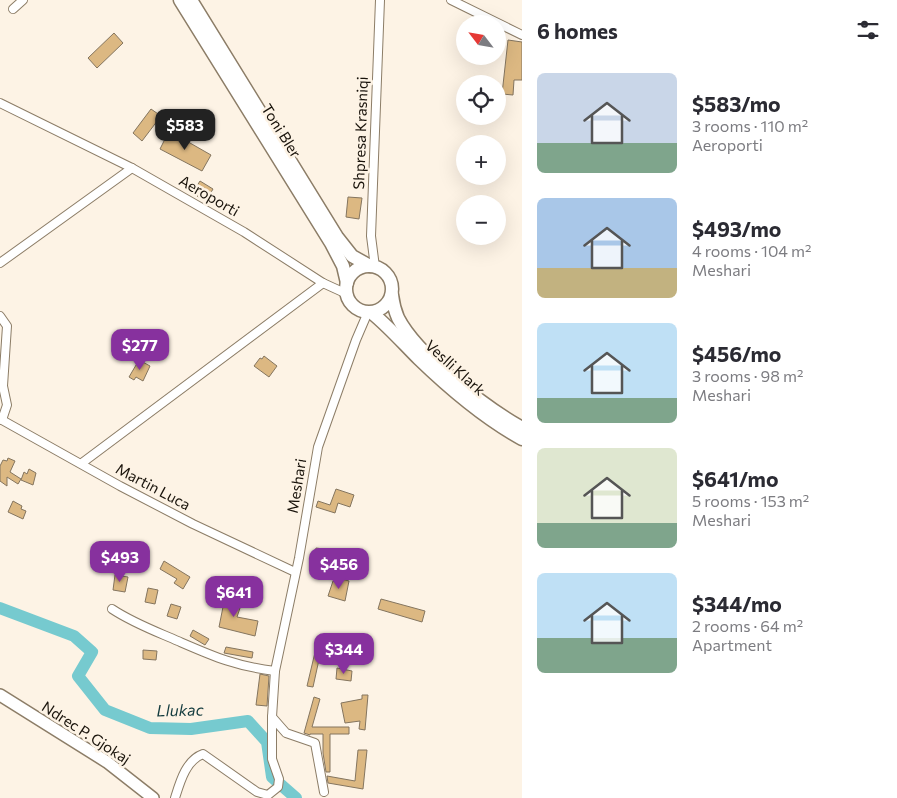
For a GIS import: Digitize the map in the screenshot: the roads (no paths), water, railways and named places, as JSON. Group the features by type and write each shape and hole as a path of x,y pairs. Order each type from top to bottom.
{"main road":[{"name":"Toni Bler","path":"180,0 331,243 343,266 347,288"},
{"name":"Toni Bler","path":"191,0 340,242 352,256 373,267"},
{"path":"373,267 388,276 392,285 392,295 383,308 370,312 354,307 347,288 356,271 373,267"},
{"name":"Veslli Klark","path":"392,295 398,318 410,336 425,352 469,391 522,428"},
{"name":"Veslli Klark","path":"370,312 445,382 494,422 522,439"}],"street":[{"path":"13,9 23,0"},
{"name":"Shpresa Krasniqi","path":"373,267 371,236 380,0"},
{"path":"450,0 522,35"},
{"name":"Aeroporti","path":"0,103 132,168 244,232 323,283 347,288"},
{"path":"0,263 132,168"},
{"path":"82,463 323,283"},
{"name":"Meshari","path":"272,717 275,670 312,489 318,447 356,340 370,312"},
{"path":"0,316 8,326 3,386 7,405 1,420"},
{"name":"Martin Luca","path":"1,420 82,463 120,486 295,572"},
{"path":"112,610 136,625 218,659 245,667 275,670"},
{"name":"Ndrec P. Gjokaj","path":"0,696 107,762 153,798"},
{"path":"272,717 286,733 315,742 324,792"},
{"path":"175,798 188,765 195,757 203,754 257,792 268,795 274,792 278,787 279,779 272,759 272,717"}],"waterway":[{"name":"Llukac","path":"0,608 74,636 92,652 78,676 105,710 150,728 191,729 248,721 267,742 272,777 296,798"}]}
